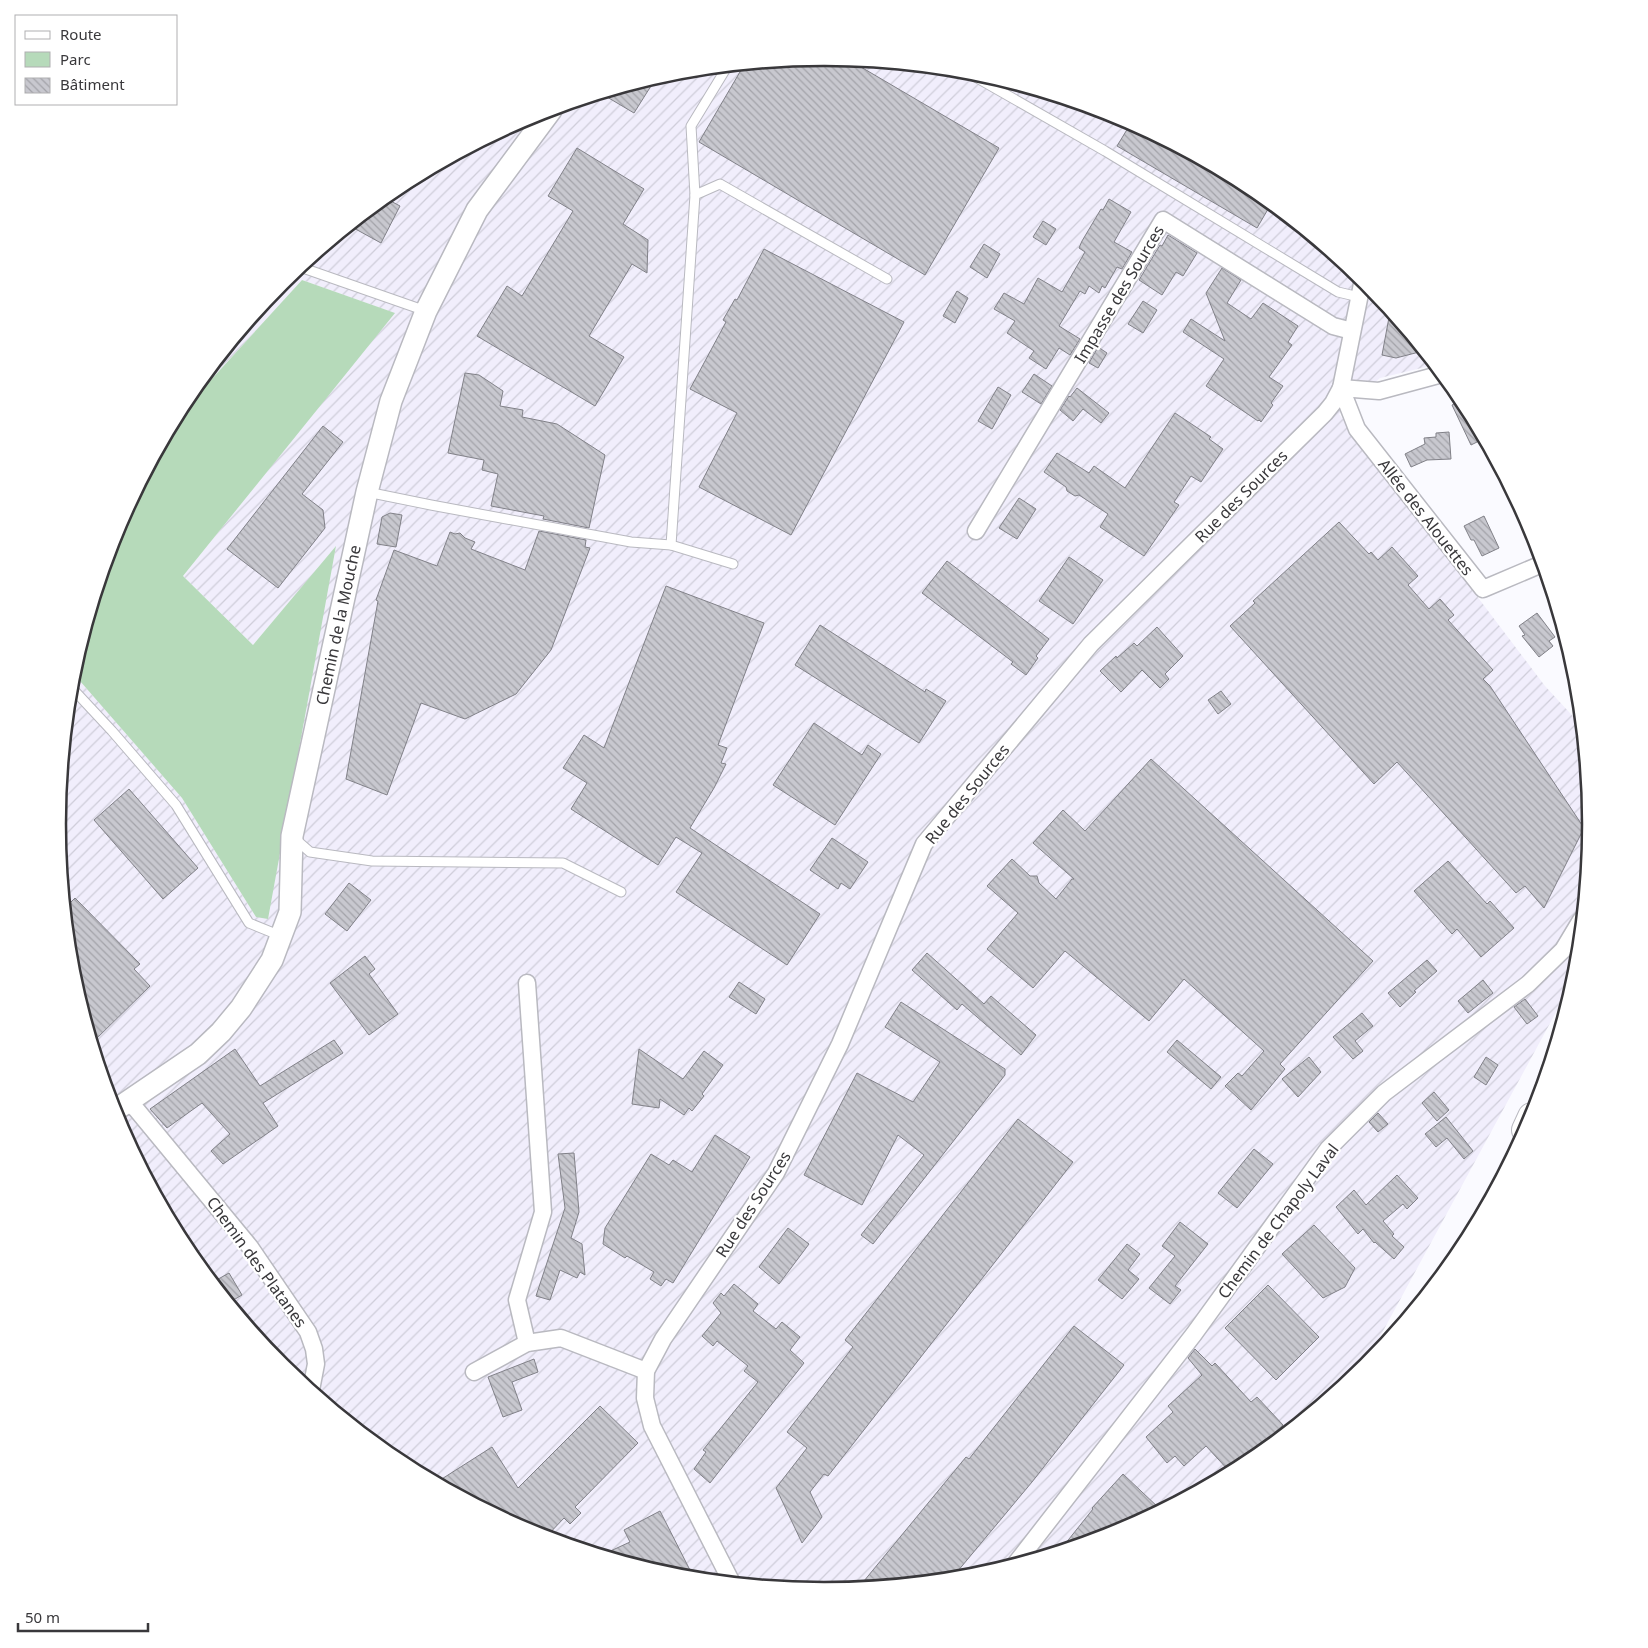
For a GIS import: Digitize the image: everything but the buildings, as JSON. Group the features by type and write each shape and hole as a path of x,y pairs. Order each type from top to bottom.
{"street":[{"name":"Chemin de la Mouche","path":"121,1106 198,1054 221,1032 241,1008 272,960 290,912 292,836 367,492 391,400 426,311 477,210 543,120"},
{"name":"Impasse des Sources","path":"976,531 1163,220 1333,326 1352,332"},
{"name":"Rue des Sources","path":"728,1575 652,1426 645,1398 646,1371 663,1339 776,1173 840,1044 924,844 1091,644 1333,403 1341,388 1360,288"},
{"path":"1341,388 1379,391 1434,376"},
{"name":"Allée des Alouettes","path":"1341,388 1357,429 1483,589 1537,566"},
{"name":"Chemin de Chapoly Laval","path":"1022,1555 1194,1334 1328,1149 1384,1093 1528,984 1563,950 1573,933"},
{"path":"527,983 543,1212 517,1300 527,1343"},
{"name":"Chemin des Platanes","path":"121,1106 136,1109 250,1247 308,1332 314,1349 316,1364 312,1383"},
{"path":"474,1372 527,1343 561,1338 646,1371"}],"lane":[{"path":"671,545 695,196 691,126 723,73"},
{"path":"990,85 1105,151 1338,292 1359,297"},
{"path":"695,196 720,184 887,279"},
{"path":"307,270 426,311"},
{"path":"367,492 632,542 671,545 733,564"},
{"path":"78,695 112,731 176,805 249,923 281,936"},
{"path":"292,836 310,852 372,861 563,863 621,892"}],"shaded area":[{"path":"824,66 874,68 972,81 1068,106 1114,124 1159,144 1245,194 1324,254 1360,288 1394,324 1428,367 1380,378 1339,414 1545,686 1574,717 1580,774 1582,824 1580,874 1575,923 1559,1006 1377,1342 1360,1360 1324,1394 1245,1454 1159,1504 1114,1524 1068,1542 972,1567 874,1580 824,1582 774,1580 676,1567 580,1542 534,1524 489,1504 403,1454 324,1394 288,1360 254,1324 194,1245 144,1159 124,1114 106,1068 81,972 68,874 66,824 68,774 80,681 182,798 256,917 336,547 253,645 183,576 394,313 302,280 210,380 254,324 324,254 403,194 489,144 580,106 628,92 676,81 725,73 774,68"}],"green space":[{"path":"302,280 395,313 183,576 253,645 336,546 268,919 256,917 182,798 80,681 92,628 106,580 124,534 144,489 168,445 210,380"}]}
